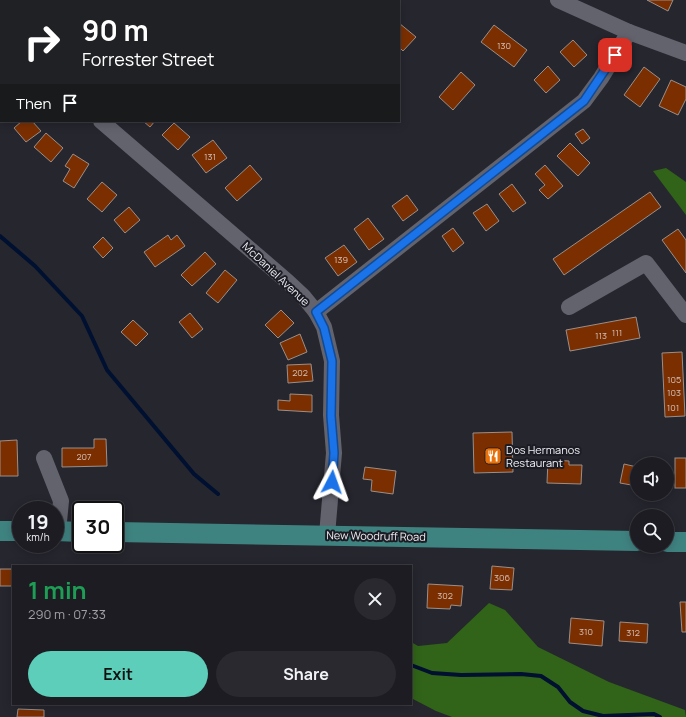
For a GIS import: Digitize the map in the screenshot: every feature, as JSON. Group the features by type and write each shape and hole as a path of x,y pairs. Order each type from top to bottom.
{"main road":[{"path":"0,531 12,531"},
{"name":"New Woodruff Road","path":"124,532 327,534 630,541"},
{"path":"674,542 686,542"}],"street":[{"path":"558,0 629,32 686,53"},
{"path":"316,312 584,101 601,78 629,32"},
{"name":"McDaniel Avenue","path":"102,122 288,282 303,296 316,312 324,328 332,361 331,416 334,453 327,534"},
{"path":"569,307 646,263 686,315"},
{"path":"44,458 61,501"}],"green space":[{"path":"666,168 686,182 686,215 653,171"},
{"path":"489,603 505,610 538,647 609,682 685,710 686,717 452,717 436,711 412,699 412,643 418,646 447,643"}],"building":[{"path":"647,0 673,0 668,11"},
{"path":"400,24 416,37 403,51 400,48"},
{"path":"494,25 527,50 514,67 481,42"},
{"path":"573,40 587,55 574,67 560,52"},
{"path":"548,66 560,80 546,93 534,80"},
{"path":"644,67 660,79 640,107 624,95"},
{"path":"461,72 475,85 453,110 439,97"},
{"path":"671,80 686,87 686,99 678,115 659,106"},
{"path":"21,122 33,122 41,131 26,142 14,128"},
{"path":"144,122 154,122 150,127"},
{"path":"174,123 190,137 178,150 162,135"},
{"path":"583,129 590,138 582,144 575,134"},
{"path":"46,133 63,148 51,162 34,147"},
{"path":"213,140 227,158 206,173 192,155"},
{"path":"570,143 590,163 578,176 557,156"},
{"path":"73,154 89,164 74,188 63,181 70,169 65,166"},
{"path":"250,165 262,179 237,201 225,188"},
{"path":"545,165 563,186 548,199 539,190 545,185 535,174"},
{"path":"102,182 117,195 102,212 87,199"},
{"path":"512,184 526,203 513,212 499,194"},
{"path":"650,192 661,207 564,275 553,259"},
{"path":"407,195 418,210 403,221 392,206"},
{"path":"487,204 499,221 486,231 473,213"},
{"path":"129,207 140,220 125,233 114,220"},
{"path":"368,218 384,239 369,250 354,229"},
{"path":"453,228 464,243 453,252 442,236"},
{"path":"678,229 686,240 686,273 662,240"},
{"path":"168,235 171,240 177,235 185,246 155,267 144,252"},
{"path":"103,237 113,248 103,258 93,247"},
{"path":"344,245 357,262 338,276 325,258"},
{"path":"205,252 216,264 192,286 181,275"},
{"path":"225,270 237,280 218,303 206,293"},
{"path":"281,310 294,323 278,338 265,325"},
{"path":"190,313 203,329 192,338 179,322"},
{"path":"636,317 640,338 570,351 566,330"},
{"path":"133,320 148,334 136,346 121,332"},
{"path":"300,334 307,352 288,360 280,343"},
{"path":"682,352 685,416 665,417 662,353"},
{"path":"311,364 313,381 288,383 287,365"},
{"path":"290,394 312,395 312,412 278,410 278,400 290,401"},
{"path":"512,432 513,472 474,473 473,433"},
{"path":"94,439 106,439 107,466 62,467 62,448 94,448"},
{"path":"17,440 18,476 0,476 0,441"},
{"path":"675,458 686,458 686,488 675,488"},
{"path":"548,460 569,461 569,465 582,465 581,484 547,483"},
{"path":"624,464 630,465 630,485 620,483"},
{"path":"365,467 396,471 393,494 371,491 372,480 363,479"},
{"path":"492,566 514,568 512,590 490,589"},
{"path":"0,569 12,569 12,586 0,586"},
{"path":"428,584 463,586 461,606 451,605 450,609 427,608"},
{"path":"680,602 686,602 686,632 682,632"},
{"path":"571,618 604,621 602,646 569,643"},
{"path":"620,622 648,624 647,643 619,641"},
{"path":"18,709 44,710 44,717 17,717"}],"waterway":[{"path":"0,236 35,266 82,316 107,370 194,474 218,494"},
{"path":"412,665 432,673 461,675 521,674 541,676 558,687 570,702 583,711 603,716 654,714 660,717"}],"place":[{"name":"Dos Hermanos Restaurant","path":"493,456"}],"route":[{"path":"332,482 334,453 331,416 333,378 332,361 330,344 316,312 584,101 601,78 615,55"}]}
